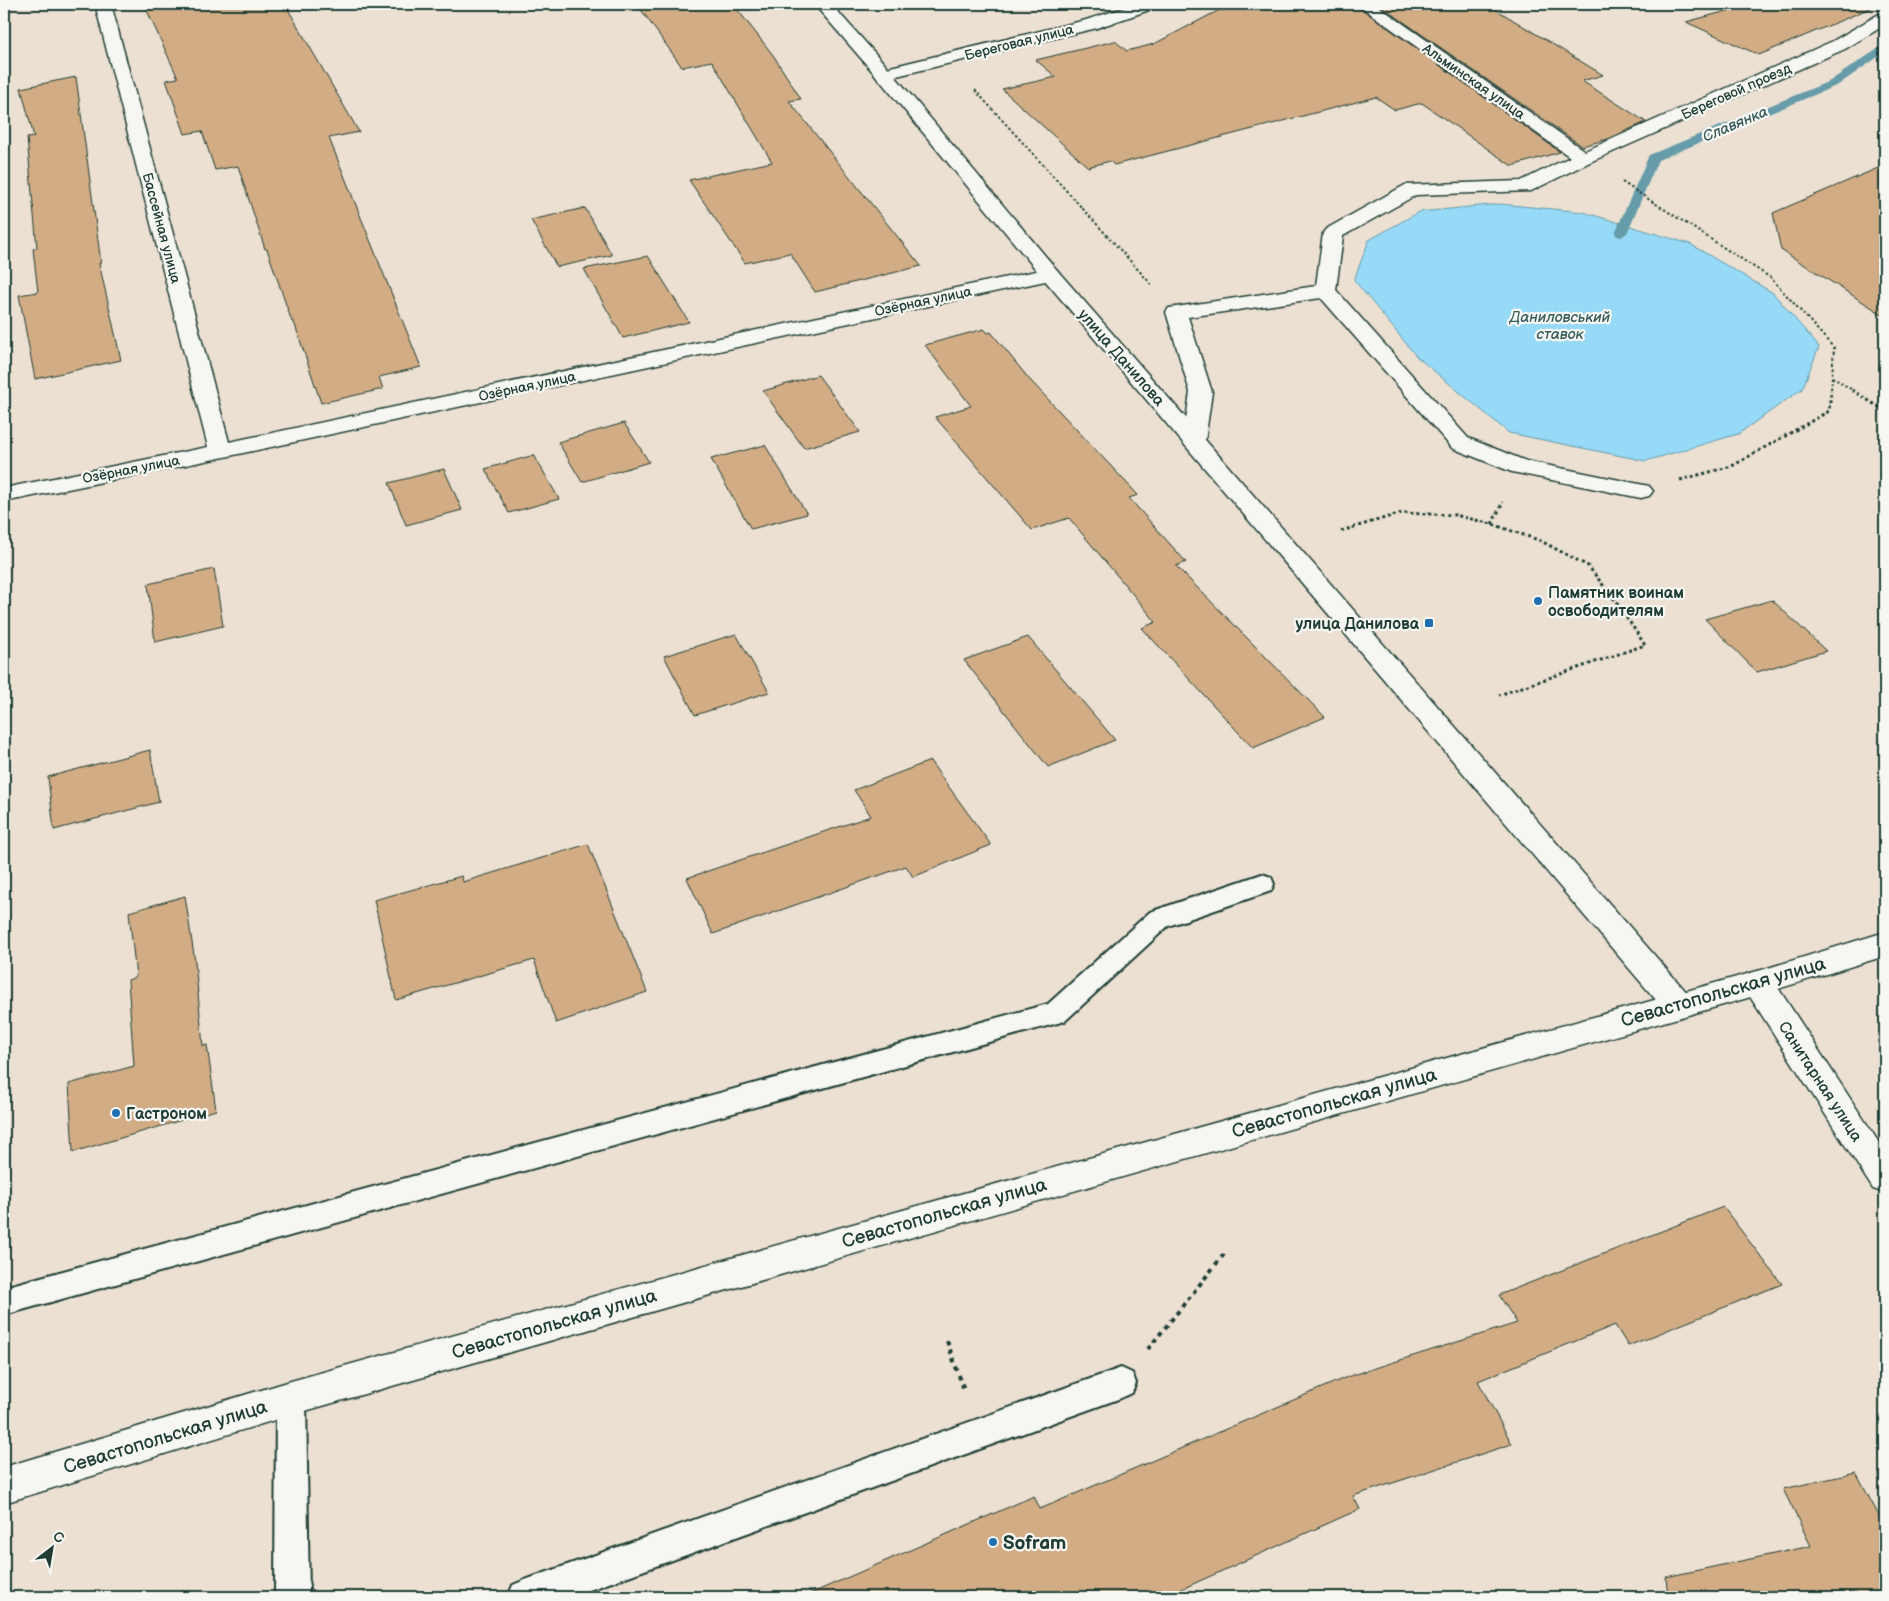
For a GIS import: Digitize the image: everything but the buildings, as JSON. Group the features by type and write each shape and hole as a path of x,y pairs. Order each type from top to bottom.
{"street":[{"name":"Бассейная улица","path":"103,4 220,452"},
{"name":"улица Данилова","path":"822,4 884,74 1050,274 1678,1004"},
{"name":"Береговая улица","path":"884,74 1091,24 1152,4"},
{"name":"Альминская улица","path":"1365,4 1583,158"},
{"name":"Береговой проезд","path":"1326,291 1333,233 1412,189 1524,187 1583,158 1839,45 1885,18"},
{"name":"Озёрная улица","path":"4,495 220,452 1050,274"},
{"path":"1194,441 1201,392 1176,312 1326,291 1460,443 1520,467 1640,492"},
{"name":"Севастопольская улица","path":"4,1485 291,1398 1678,1004 1758,983 1885,944"},
{"name":"Санитарная улица","path":"1758,983 1885,1179"}],"lane":[{"path":"4,1301 1056,1013 1159,919 1262,884"},
{"path":"525,1597 1121,1383"},
{"path":"291,1398 292,1597"}],"path":[{"path":"980,95 1176,312"},
{"path":"1617,180 1771,278 1834,348 1830,411 1732,466 1640,492"},
{"path":"1832,377 1885,412"},
{"path":"1341,531 1402,513 1456,515 1492,524 1541,541 1588,566 1615,600 1645,645 1499,695"},
{"path":"1121,1383 1225,1253"}],"water":[{"name":"Даниловський ставок","path":"1500,204 1583,212 1690,244 1773,293 1819,347 1802,389 1738,434 1646,461 1509,433 1417,357 1354,280 1369,240 1419,212"}],"waterway":[{"name":"Славянка","path":"1621,233 1653,158 1834,83 1885,47"}],"place":[{"name":"Памятник воинам освободителям","path":"1538,601"},
{"name":"улица Данилова","path":"1429,623"},
{"name":"Гастроном","path":"116,1113"},
{"name":"Sofram","path":"993,1542"}]}
